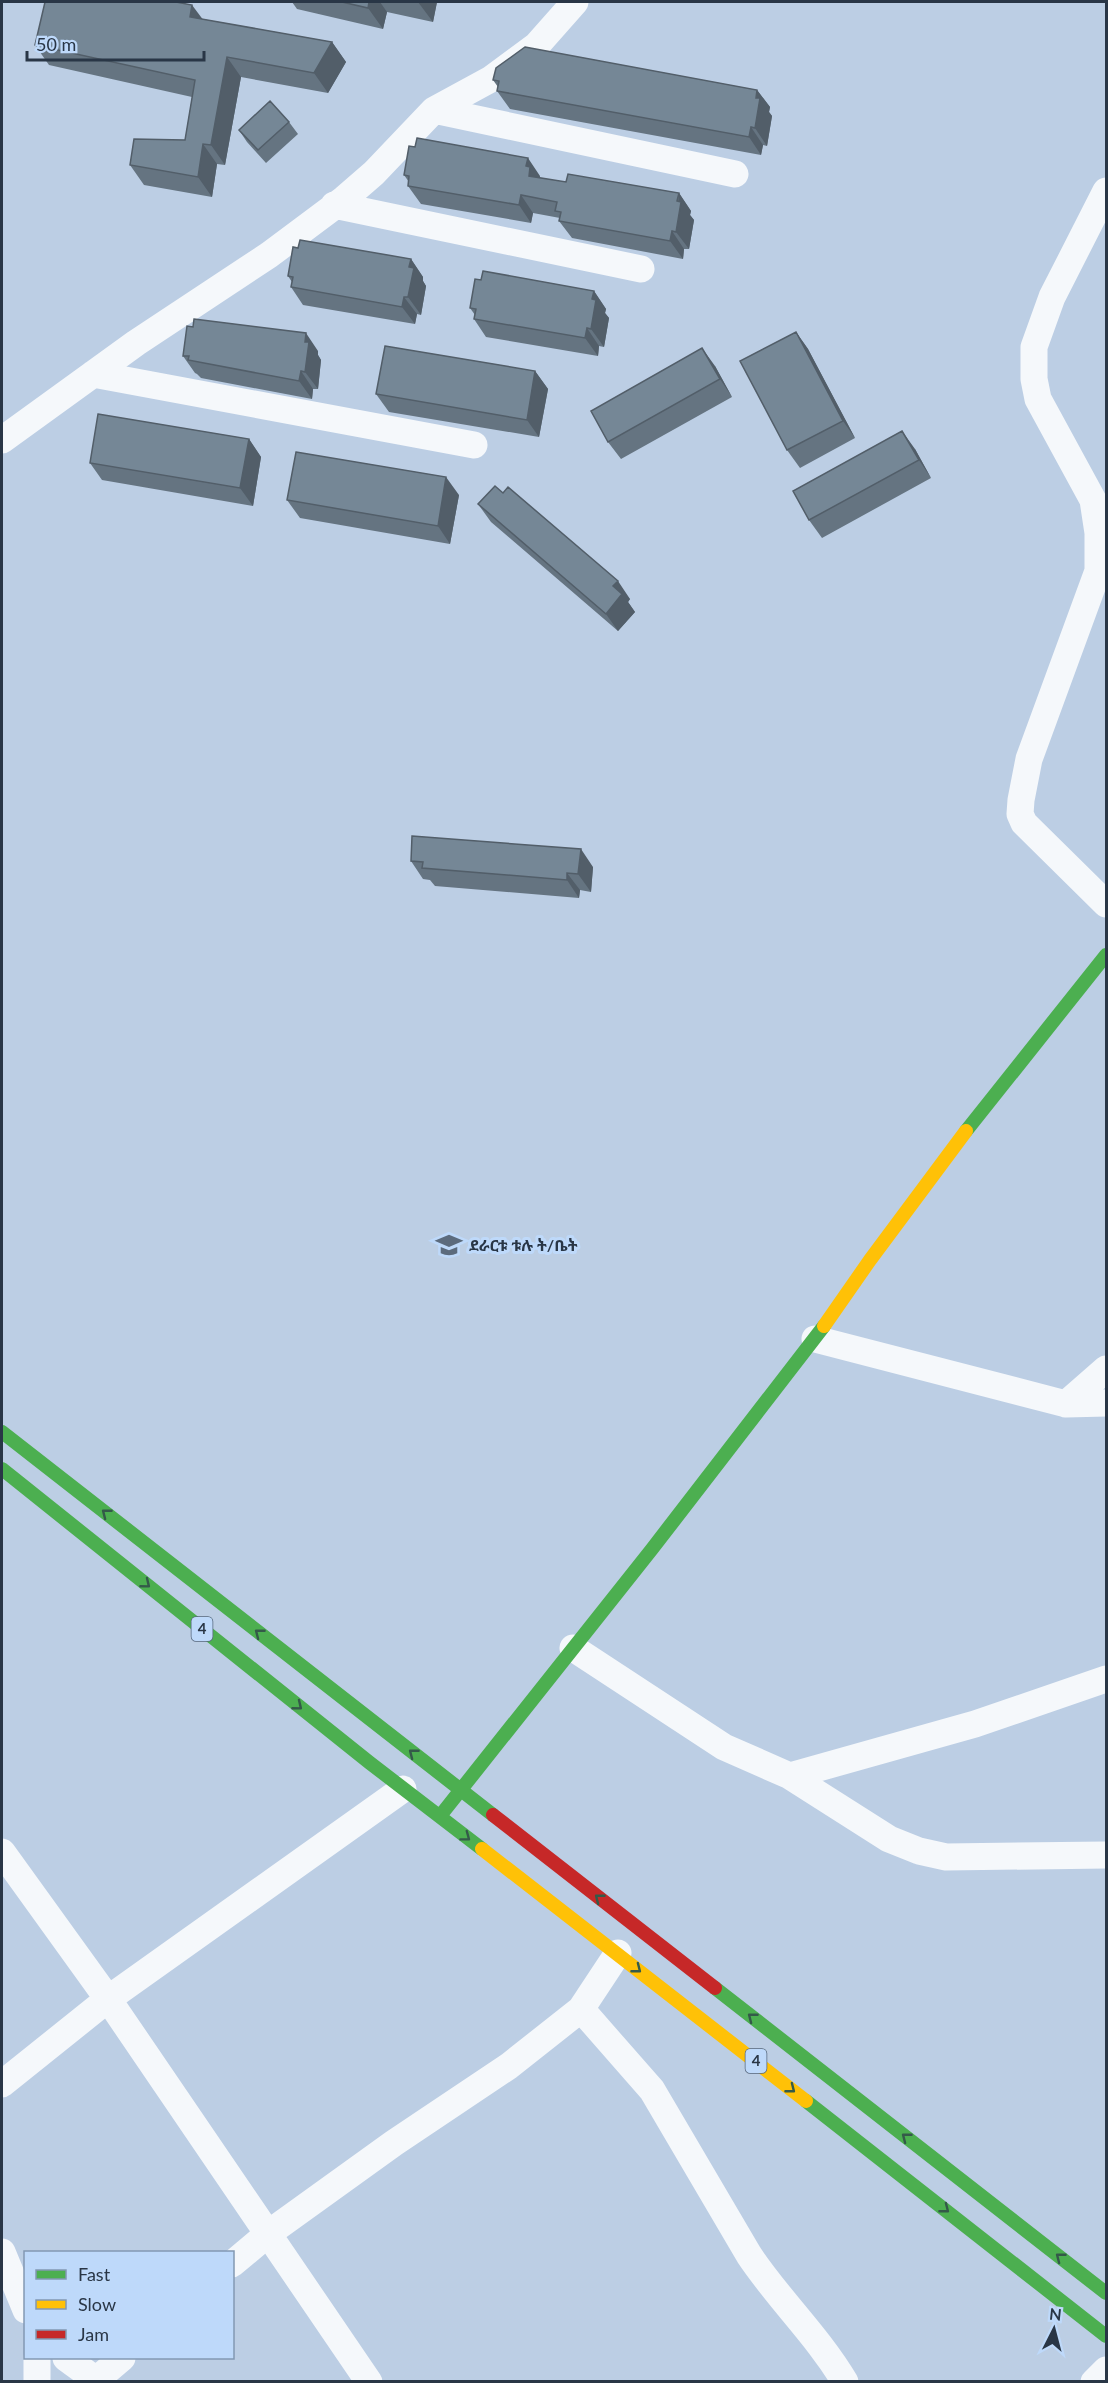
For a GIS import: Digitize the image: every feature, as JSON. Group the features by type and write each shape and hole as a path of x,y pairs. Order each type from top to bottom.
{"main road":[{"path":"440,1817 459,1789 573,1648 815,1339 870,1260 968,1129 1107,955"},
{"path":"2,1432 1107,2293"},
{"name":"4","path":"2,1469 403,1789 618,1953 1107,2336"}],"street":[{"path":"2,440 136,343 269,255 334,206 374,173 434,110 491,79 537,45 575,2"},
{"path":"434,110 735,174"},
{"path":"1107,191 1052,297 1034,347 1034,379 1038,399 1093,500 1098,534 1098,571 1029,759 1020,814 1024,823 1107,904"},
{"path":"334,206 641,269"},
{"path":"93,374 474,446"},
{"path":"815,1339 1066,1404 1107,1403"},
{"path":"1066,1404 1107,1369"},
{"path":"573,1648 724,1747 789,1776 889,1839 919,1851 958,1857 1107,1855"},
{"path":"789,1776 975,1724 1107,1679"},
{"path":"2,2084 108,1999 403,1789"},
{"path":"2,1852 108,1999 369,2382"},
{"path":"234,2262 269,2233 394,2143 509,2066 581,2008 618,1953"},
{"path":"581,2008 652,2090 764,2278 818,2339 845,2382"},
{"path":"2,2252 24,2305"},
{"path":"37,2359 37,2382"},
{"path":"67,2359 96,2381 121,2359"},
{"path":"1094,2382 1107,2370"}],"building":[{"path":"45,2 176,2 192,5 190,17 332,42 314,73 227,57 211,145 203,144 198,177 130,165 134,139 185,140 195,80 35,45"},
{"path":"342,2 369,2 368,8"},
{"path":"525,47 757,90 756,98 760,98 755,128 751,127 749,137 497,91 499,81 493,80 496,68"},
{"path":"270,101 289,122 258,150 239,130"},
{"path":"417,138 528,158 526,166 530,167 529,176 566,182 568,174 679,193 677,201 681,202 676,232 672,231 670,241 559,221 561,212 555,211 557,202 521,195 519,205 408,186 409,176 404,175 409,146 415,147"},
{"path":"300,240 411,259 409,267 414,268 408,297 404,297 402,307 291,287 293,277 288,276 293,247 298,248"},
{"path":"483,271 594,291 592,299 596,300 591,329 587,328 585,338 474,319 476,309 470,308 475,279 481,280"},
{"path":"194,319 306,333 305,342 309,342 305,372 301,371 299,381 188,360 189,356 183,356 187,326 193,327"},
{"path":"796,332 843,421 787,450 740,361"},
{"path":"385,346 535,371 527,420 376,394"},
{"path":"702,348 720,379 608,442 591,411"},
{"path":"98,414 249,439 240,488 90,463"},
{"path":"902,431 919,460 809,520 793,491"},
{"path":"296,452 446,477 438,526 287,500"},
{"path":"495,486 503,493 508,487 618,581 613,586 622,594 606,614 478,504"},
{"path":"412,836 581,849 578,874 567,873 567,880 422,868 423,862 411,861"}],"traffic: fast":[{"path":"966,1131 1106,955"},
{"path":"444,1811 652,1549 824,1326"},
{"path":"2,1432 493,1815"},
{"path":"2,1469 370,1763 482,1849"},
{"path":"715,1988 1106,2293"},
{"path":"806,2101 1106,2336"}],"traffic: slow":[{"path":"824,1326 966,1131"},
{"path":"482,1849 806,2101"}],"traffic: jam":[{"path":"493,1815 715,1988"}],"place":[{"name":"ደራርቱ ቱሉ ት/ቤት","path":"449,1245"}]}
